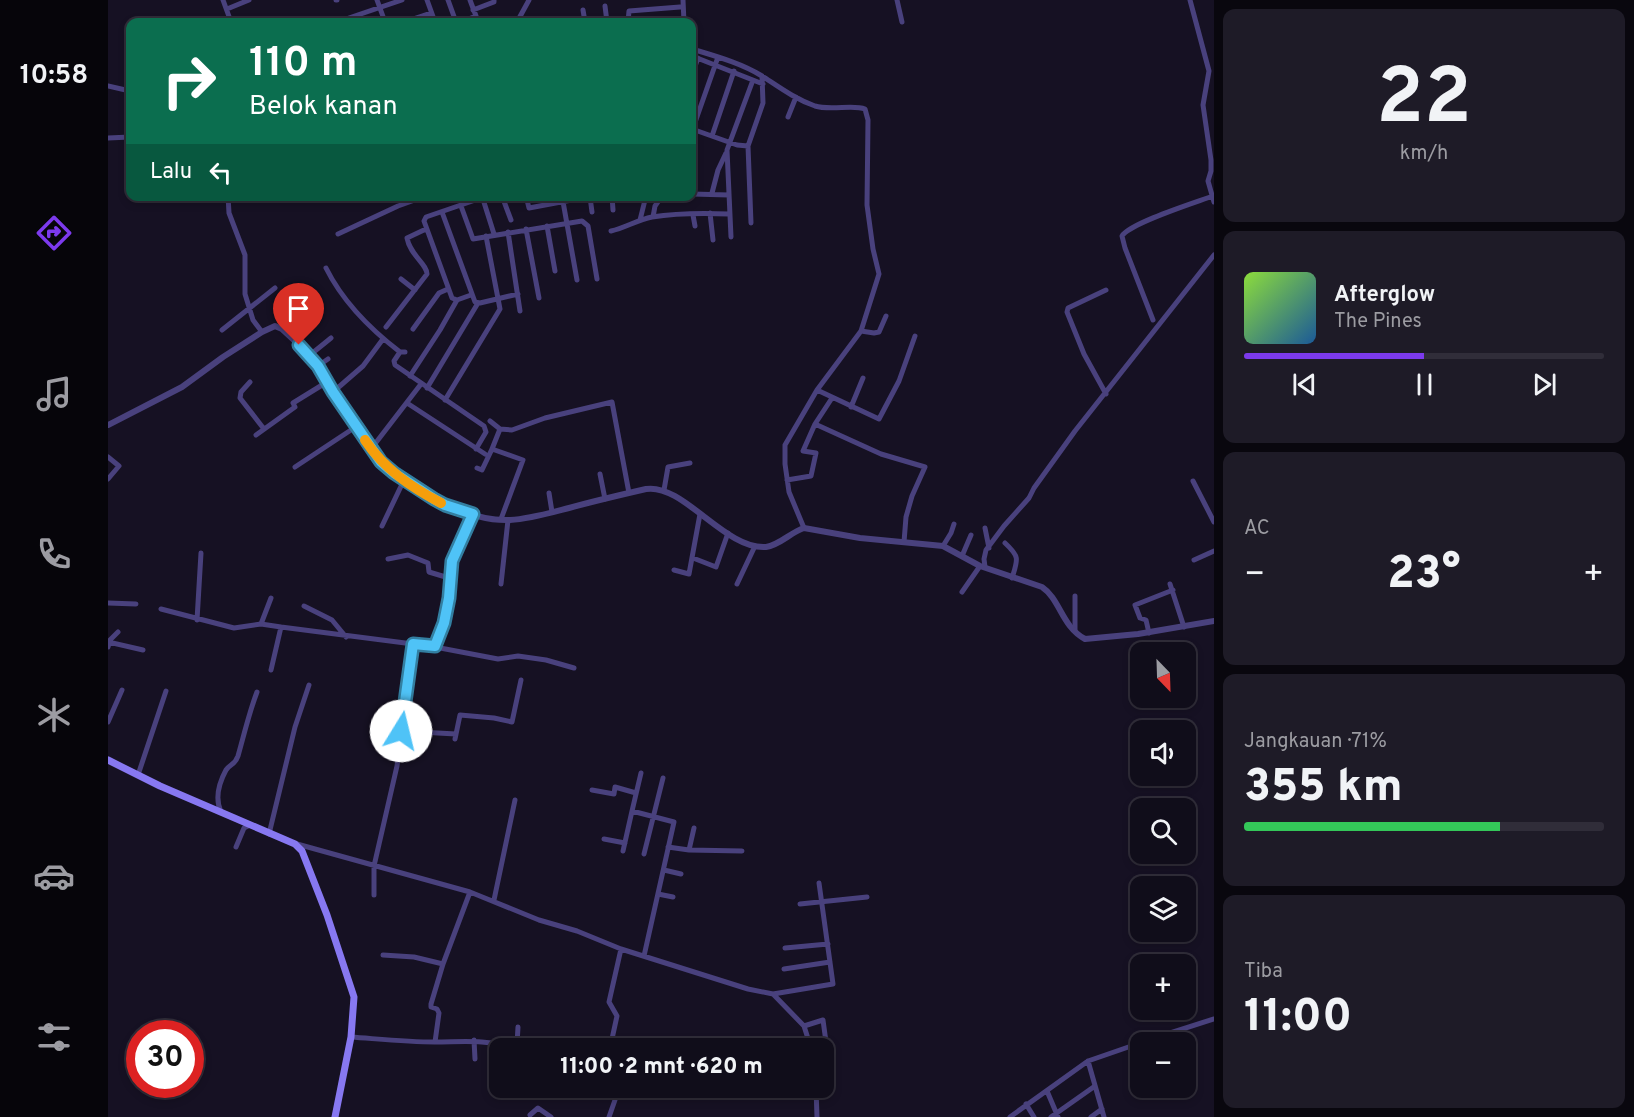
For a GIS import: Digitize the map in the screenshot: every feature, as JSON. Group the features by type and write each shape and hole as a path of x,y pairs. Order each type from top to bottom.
{"main road":[{"path":"108,760 295,844 307,860 351,985 355,1006 335,1117"}],"street":[{"path":"223,0 230,18"},
{"path":"227,9 249,0"},
{"path":"377,0 384,18"},
{"path":"349,18 402,0"},
{"path":"427,0 433,18"},
{"path":"448,0 455,18"},
{"path":"470,0 475,18"},
{"path":"473,10 494,2 494,0"},
{"path":"520,18 530,0"},
{"path":"683,0 684,18"},
{"path":"897,0 902,22"},
{"path":"1153,320 1122,236 1125,231 1142,223 1213,199 1208,181 1211,160 1203,105 1209,71 1190,0"},
{"path":"605,6 606,18"},
{"path":"628,18 629,11 680,7"},
{"path":"583,10 584,18"},
{"path":"416,18 431,13"},
{"path":"696,50 762,76 796,98 816,106 836,109 861,107 865,109 868,120 867,205 879,274 861,331 817,390 785,446 784,464 789,492 804,528"},
{"path":"696,57 763,84"},
{"path":"696,119 718,57"},
{"path":"712,136 734,71"},
{"path":"751,223 748,146 762,103 762,76"},
{"path":"712,194 718,170 753,80"},
{"path":"108,86 126,90"},
{"path":"788,117 796,98"},
{"path":"696,131 748,146"},
{"path":"108,138 126,137"},
{"path":"727,150 731,237"},
{"path":"696,194 729,195"},
{"path":"228,201 229,213 245,255 244,280 249,308 253,320 262,332"},
{"path":"338,234 414,201"},
{"path":"457,300 452,298 448,289 424,221 426,217 474,201"},
{"path":"485,201 494,234"},
{"path":"504,201 511,220"},
{"path":"527,201 530,211 557,201"},
{"path":"562,201 577,280"},
{"path":"591,201 592,212"},
{"path":"613,201 614,210"},
{"path":"640,220 645,201"},
{"path":"652,217 658,201"},
{"path":"461,206 473,239 582,220 588,226 597,279"},
{"path":"442,212 471,295 478,303"},
{"path":"710,213 713,240"},
{"path":"693,214 695,226"},
{"path":"611,231 652,217 729,214"},
{"path":"547,226 555,271"},
{"path":"386,327 428,271 415,256 407,238 426,229"},
{"path":"526,229 538,298"},
{"path":"508,232 520,310"},
{"path":"445,400 498,314 498,299 486,236"},
{"path":"962,592 982,567 989,548 1004,526 1029,498 1075,431 1214,255"},
{"path":"326,268 356,312 383,339 403,352 394,364 484,426 485,435 476,449"},
{"path":"401,279 415,290"},
{"path":"222,330 275,288"},
{"path":"413,329 440,293 448,289"},
{"path":"1106,290 1081,300 1068,308 1067,312 1084,354 1106,394"},
{"path":"372,449 407,403 424,386 478,303 518,294"},
{"path":"410,376 457,300 471,295"},
{"path":"861,331 879,332 886,316"},
{"path":"108,425 182,387 262,332 271,327 278,327 318,366 381,462 404,480 445,505 473,514 504,520 552,512 651,488 664,490 728,533 755,546 774,545 795,531 804,528 861,538 943,546 982,567 1042,587 1049,592 1061,615 1085,639 1149,633 1214,621"},
{"path":"817,390 879,419 899,381 915,336"},
{"path":"310,356 331,338"},
{"path":"333,392 363,366 383,339"},
{"path":"318,366 328,359"},
{"path":"851,407 863,378"},
{"path":"250,382 241,392 240,398 264,429"},
{"path":"256,435 295,407 293,403 327,382"},
{"path":"787,480 811,476 816,453 803,451 815,424 832,398"},
{"path":"490,421 501,429 517,429 545,418 612,402 629,493"},
{"path":"407,403 485,454"},
{"path":"815,424 881,454 925,466 906,517 904,542"},
{"path":"295,467 357,426"},
{"path":"477,468 482,470 501,429"},
{"path":"492,449 523,460 504,520 501,584"},
{"path":"108,457 118,466 108,479"},
{"path":"664,490 668,467 690,463"},
{"path":"600,474 605,499"},
{"path":"382,526 404,480"},
{"path":"1193,482 1214,522"},
{"path":"549,493 552,512"},
{"path":"435,646 445,615 452,561 473,514"},
{"path":"674,570 688,575 700,514"},
{"path":"943,546 954,524"},
{"path":"985,528 989,548"},
{"path":"693,558 716,567 728,533"},
{"path":"962,556 971,535"},
{"path":"1005,543 1016,554 1017,559 1012,578"},
{"path":"737,584 755,546"},
{"path":"1194,560 1214,551"},
{"path":"197,620 201,553"},
{"path":"388,559 409,555 427,563 429,572 449,578"},
{"path":"1170,584 1184,627"},
{"path":"1149,633 1146,620 1140,618 1135,605 1173,590"},
{"path":"1075,596 1075,631"},
{"path":"261,624 271,598"},
{"path":"108,603 136,604"},
{"path":"304,606 332,620 346,637"},
{"path":"161,609 234,628 261,624 346,637 435,646 498,658 518,656 546,660 574,668"},
{"path":"270,670 281,627"},
{"path":"108,643 118,632"},
{"path":"108,643 143,650"},
{"path":"374,895 374,866 389,803 413,644"},
{"path":"401,731 455,736 460,715 512,722 521,680"},
{"path":"269,834 295,727 309,685"},
{"path":"108,722 122,690"},
{"path":"138,775 166,691"},
{"path":"222,813 217,800 220,787 226,770 234,765 257,692"},
{"path":"623,851 641,773"},
{"path":"644,854 655,818 663,778"},
{"path":"592,790 614,794 615,787 636,793"},
{"path":"494,900 515,800"},
{"path":"632,811 674,822 644,956"},
{"path":"236,847 244,828 250,825"},
{"path":"689,850 694,828"},
{"path":"604,838 625,843"},
{"path":"295,844 470,892 539,920 577,931 621,949 773,994 833,984 819,883"},
{"path":"668,848 742,851"},
{"path":"664,870 681,874"},
{"path":"435,1042 439,1013 431,1004 443,964 470,892"},
{"path":"658,894 673,897"},
{"path":"800,904 867,897"},
{"path":"785,948 828,944"},
{"path":"612,1038 616,1016 609,1002 621,949"},
{"path":"383,955 414,957 443,964"},
{"path":"784,969 830,962"},
{"path":"773,994 804,1026 808,1038"},
{"path":"1174,1032 1214,1019"},
{"path":"804,1026 823,1020 825,1038"},
{"path":"518,1038 519,1027"},
{"path":"351,1037 489,1042"},
{"path":"474,1040 475,1059"},
{"path":"1010,1117 1088,1061 1130,1047"},
{"path":"1088,1061 1104,1117"},
{"path":"1051,1117 1058,1115 1095,1086"},
{"path":"1047,1091 1058,1115"},
{"path":"609,1117 615,1098"},
{"path":"817,1098 818,1117"},
{"path":"1026,1104 1034,1117"},
{"path":"530,1115 538,1108 551,1117"},
{"path":"1090,1117 1102,1109"}],"slow traffic":[{"path":"365,440 381,462 394,473 441,503"}],"route":[{"path":"299,345 318,366 381,462 434,499 473,514 452,561 449,598 439,638 435,646 413,644 401,731"}]}
